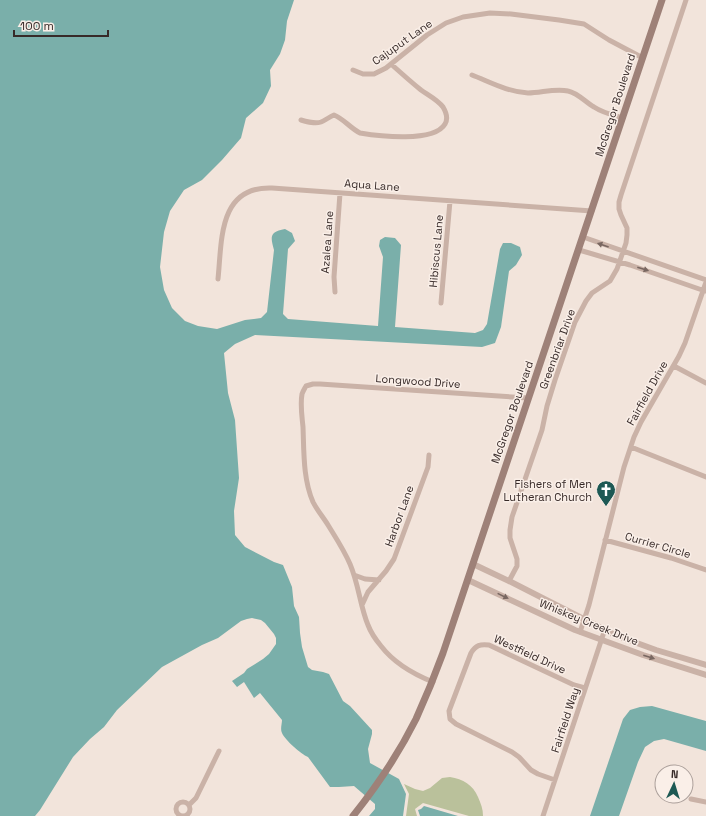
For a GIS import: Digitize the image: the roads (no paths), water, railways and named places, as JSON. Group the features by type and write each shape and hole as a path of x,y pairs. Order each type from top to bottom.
{"main road":[{"name":"McGregor Boulevard","path":"352,816 389,766 415,720 432,682 468,580 662,0"}],"street":[{"name":"Greenbriar Drive","path":"509,581 517,566 517,559 510,538 512,517 542,430 547,406 557,374 576,322 592,292 610,282 618,269 627,235 627,228 619,209 619,202 686,0"},
{"name":"Cajuput Lane","path":"353,70 364,74 374,74 386,68 427,35 446,23 463,17 490,14 511,14 584,24 609,40 643,58"},
{"path":"301,120 320,123 334,115 360,133 408,138 438,131 446,122 444,107 401,74 391,64"},
{"path":"472,75 505,88 530,93 554,90 569,91 576,94 594,108 623,118"},
{"name":"Aqua Lane","path":"218,279 224,225 229,211 233,204 243,195 256,189 264,188 450,200 592,211"},
{"name":"Azalea Lane","path":"335,292 334,277 340,193"},
{"name":"Hibiscus Lane","path":"442,303 450,200"},
{"path":"583,237 706,281"},
{"path":"579,250 704,290"},
{"name":"Fairfield Drive","path":"580,632 585,619 624,467 631,447 641,422 655,395 674,366 685,343 706,281"},
{"path":"674,366 706,383"},
{"name":"Longwood Drive","path":"354,575 344,551 316,508 308,487 304,462 302,406 303,392 306,386 320,384 528,398"},
{"path":"631,447 706,477"},
{"name":"Harbor Lane","path":"362,605 368,592 379,580 394,559 428,467 429,455"},
{"name":"Currier Circle","path":"605,540 672,558 706,570"},
{"name":"Whiskey Creek Drive","path":"473,564 615,634 649,648 706,665"},
{"path":"354,575 365,579 379,580"},
{"path":"354,575 368,626 373,635 386,652 406,669 432,682"},
{"name":"Whiskey Creek Drive","path":"468,580 580,632 643,655 706,674"},
{"name":"Fairfield Way","path":"543,816 604,629"},
{"name":"Westfield Drive","path":"555,780 531,770 512,752 456,724 450,719 448,711 471,653 475,647 482,644 489,644 574,685 585,688"},
{"path":"189,805 196,798 219,751"},
{"path":"694,800 706,802"},
{"path":"184,802 189,805 189,815 179,815 176,808 177,805 184,802"}],"water":[{"path":"0,0 294,0 287,21 285,40 280,54 270,70 271,86 263,103 246,118 241,138 202,180 184,190 170,211 164,232 160,267 164,290 172,308 185,321 198,326 217,329 245,320 261,318 267,312 274,250 272,235 285,229 292,233 295,241 288,249 283,314 288,319 378,326 383,257 379,246 380,240 385,237 395,238 401,245 395,327 475,333 483,330 487,324 500,249 503,243 511,243 520,247 522,255 516,265 509,271 501,327 495,343 482,347 255,335 235,344 224,353 228,393 235,420 239,478 234,511 235,535 245,547 283,565 292,587 294,606 299,617 302,647 308,667 312,670 329,674 343,701 350,706 372,730 368,749 370,763 399,779 406,794 403,816 369,816 375,809 375,804 354,786 330,787 308,757 301,753 286,739 281,730 282,720 260,693 254,698 244,682 237,687 232,681 269,654 276,644 274,634 265,623 261,620 252,618 241,621 218,638 162,667 117,710 104,727 73,757 35,816 0,816"},
{"path":"652,706 706,721 706,751 664,739 654,741 645,747 638,762 619,816 590,816 623,719 630,710"},
{"path":"424,806 458,816 420,816 418,810"}],"place":[{"name":"Fishers of Men Lutheran Church","path":"606,507"}]}
